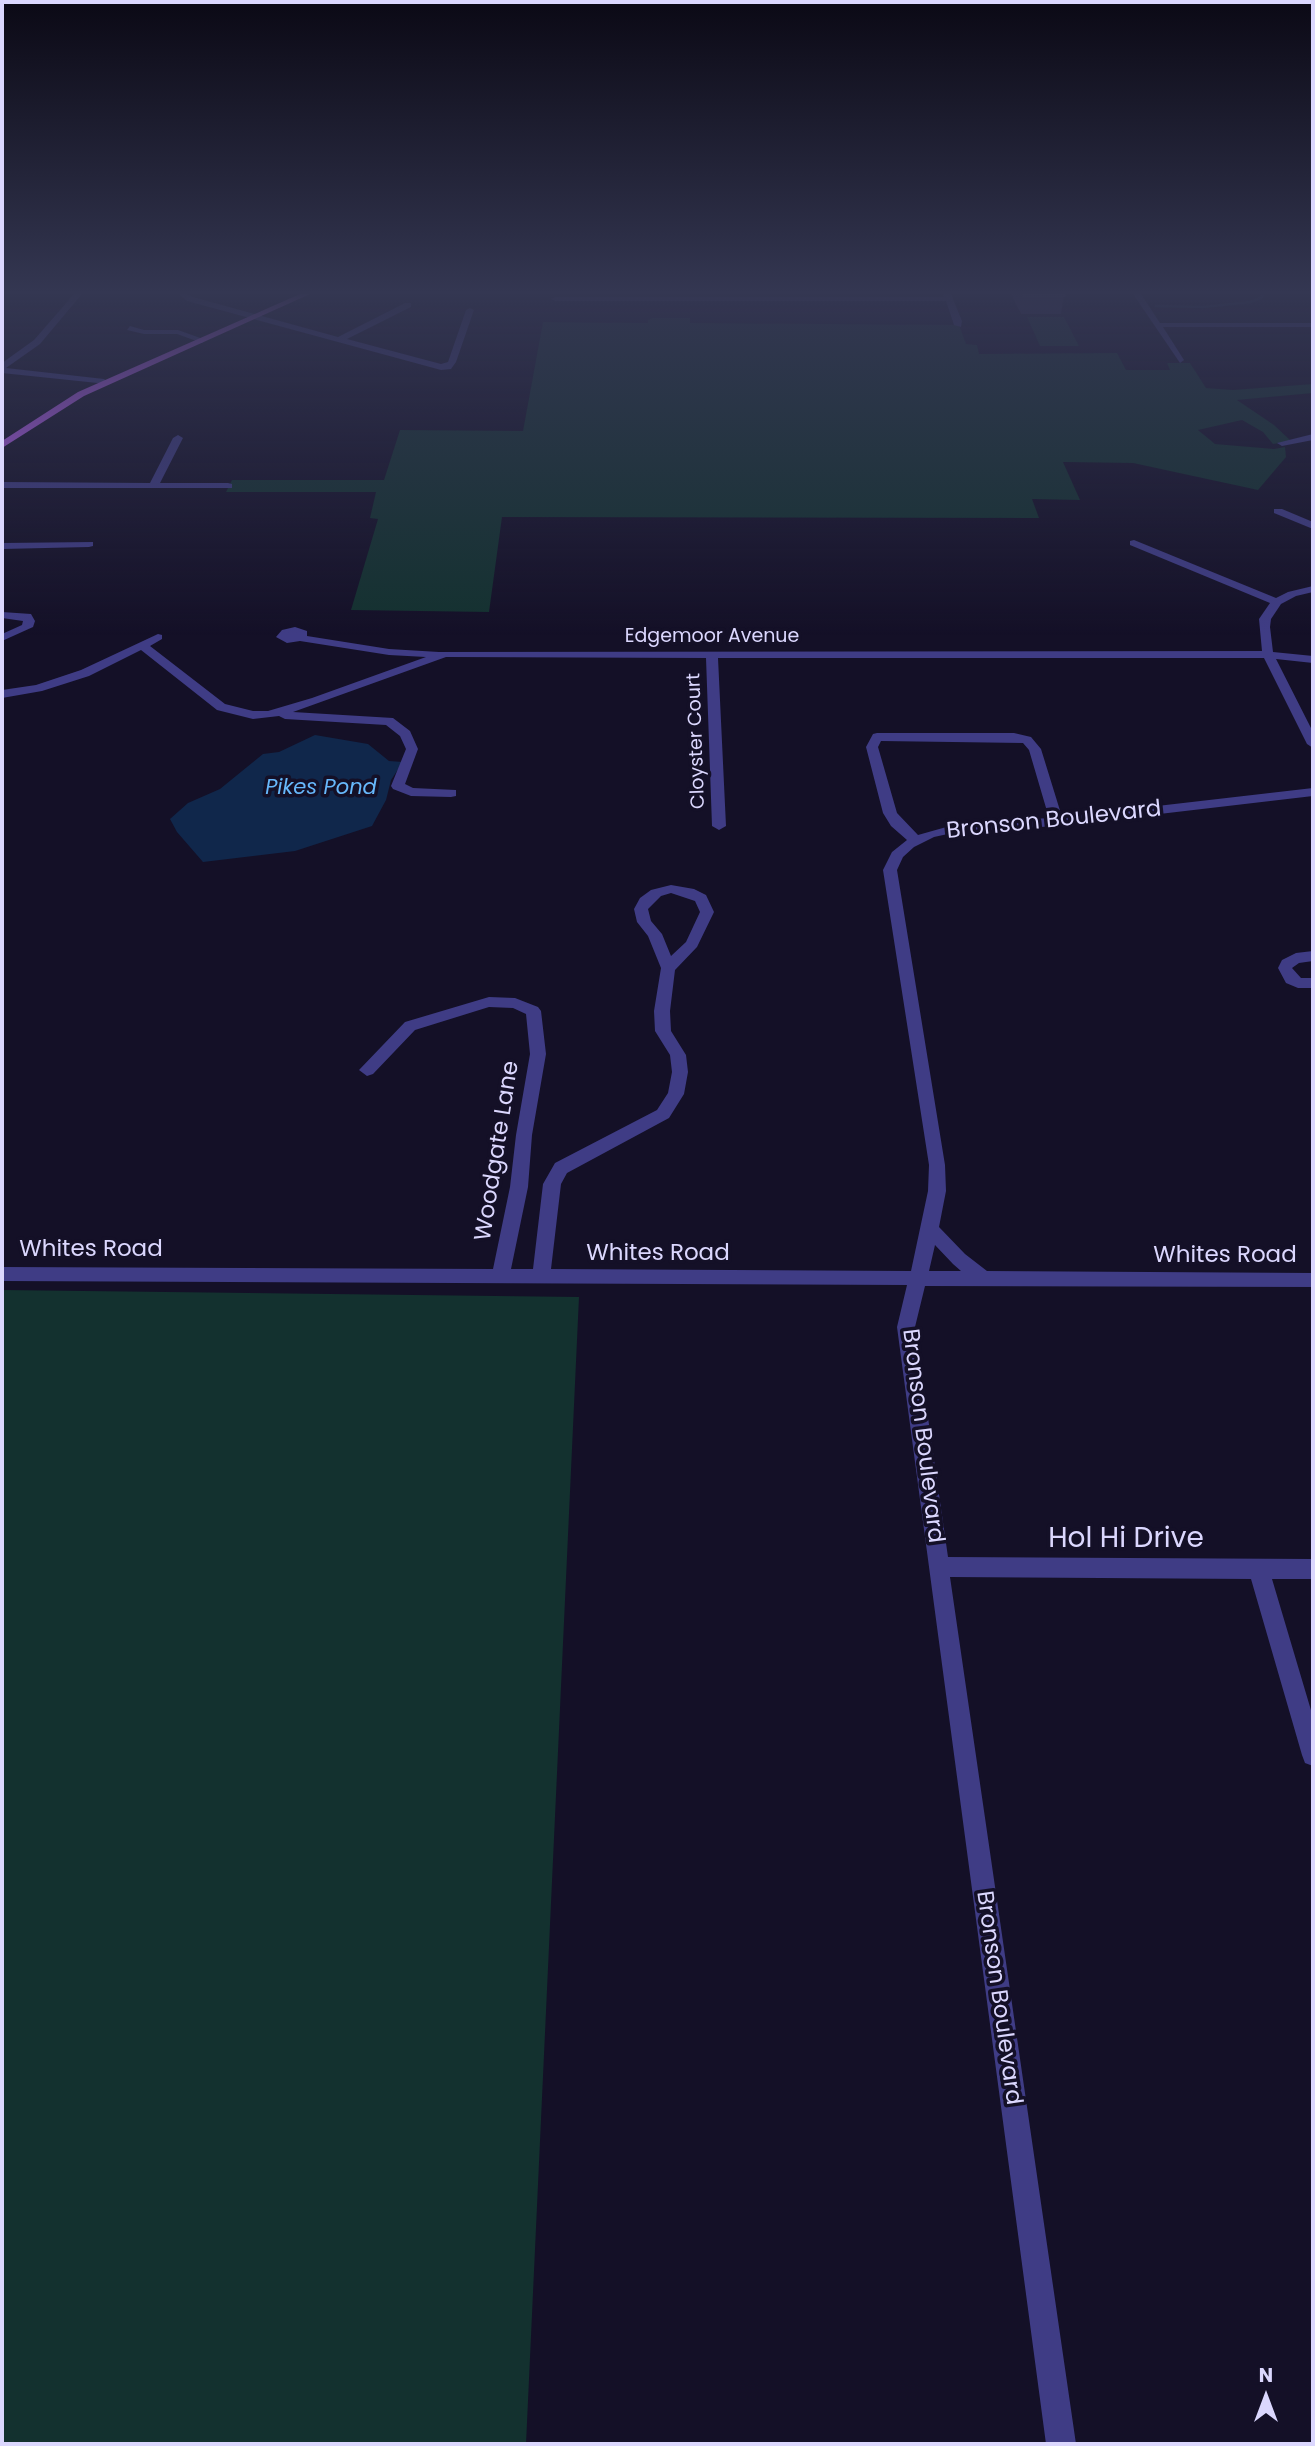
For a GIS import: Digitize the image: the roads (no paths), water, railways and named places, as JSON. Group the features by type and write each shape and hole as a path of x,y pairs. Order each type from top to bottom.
{"main road":[{"path":"2,445 57,408"}],"street":[{"path":"1282,443 1313,437"},
{"path":"153,486 178,438"},
{"path":"2,485 228,486"},
{"path":"1278,511 1313,526"},
{"path":"1134,543 1277,602"},
{"path":"2,546 89,544"},
{"path":"1313,589 1292,594 1277,602 1265,619 1268,655 1313,744"},
{"path":"2,615 27,616 29,621 27,627 2,638"},
{"path":"2,694 62,681 144,647 158,638"},
{"path":"300,638 389,652 445,654"},
{"name":"Edgemoor Avenue","path":"144,647 221,708 243,714 268,715 316,701 445,654 1268,655 1313,659"},
{"name":"Cloyster Court","path":"712,655 719,826"},
{"path":"268,715 389,721 406,734 412,749 398,786 411,792 451,793"},
{"path":"916,840 896,823 890,813 873,747 873,740 877,737 1014,737 1027,740 1035,748 1057,822"},
{"name":"Bronson Boulevard","path":"1061,2444 906,1327 930,1229 937,1191 937,1165 890,870 897,855 916,840 957,828 1057,822 1313,792"},
{"path":"541,1278 552,1184 561,1168 663,1114 676,1094 680,1072 678,1055 663,1031 662,1011 668,968 655,934 643,922 641,909 645,901 656,893 671,890 689,892 701,898 707,912 692,944 668,968"},
{"path":"1313,956 1290,960 1286,968 1291,979 1298,983 1313,983"},
{"name":"Woodgate Lane","path":"367,1070 410,1026 489,1002 515,1003 533,1011 538,1054 524,1135 520,1187 500,1277"},
{"path":"930,1229 959,1259 985,1280"},
{"name":"Whites Road","path":"2,1274 1313,1280"},
{"name":"Hol Hi Drive","path":"938,1567 1313,1569"},
{"path":"1258,1568 1313,1755"}],"water":[{"name":"Pikes Pond","path":"315,735 368,744 389,761 403,762 391,780 386,800 372,826 295,851 203,862 177,832 170,819 188,803 220,789 263,754 279,752"}]}
